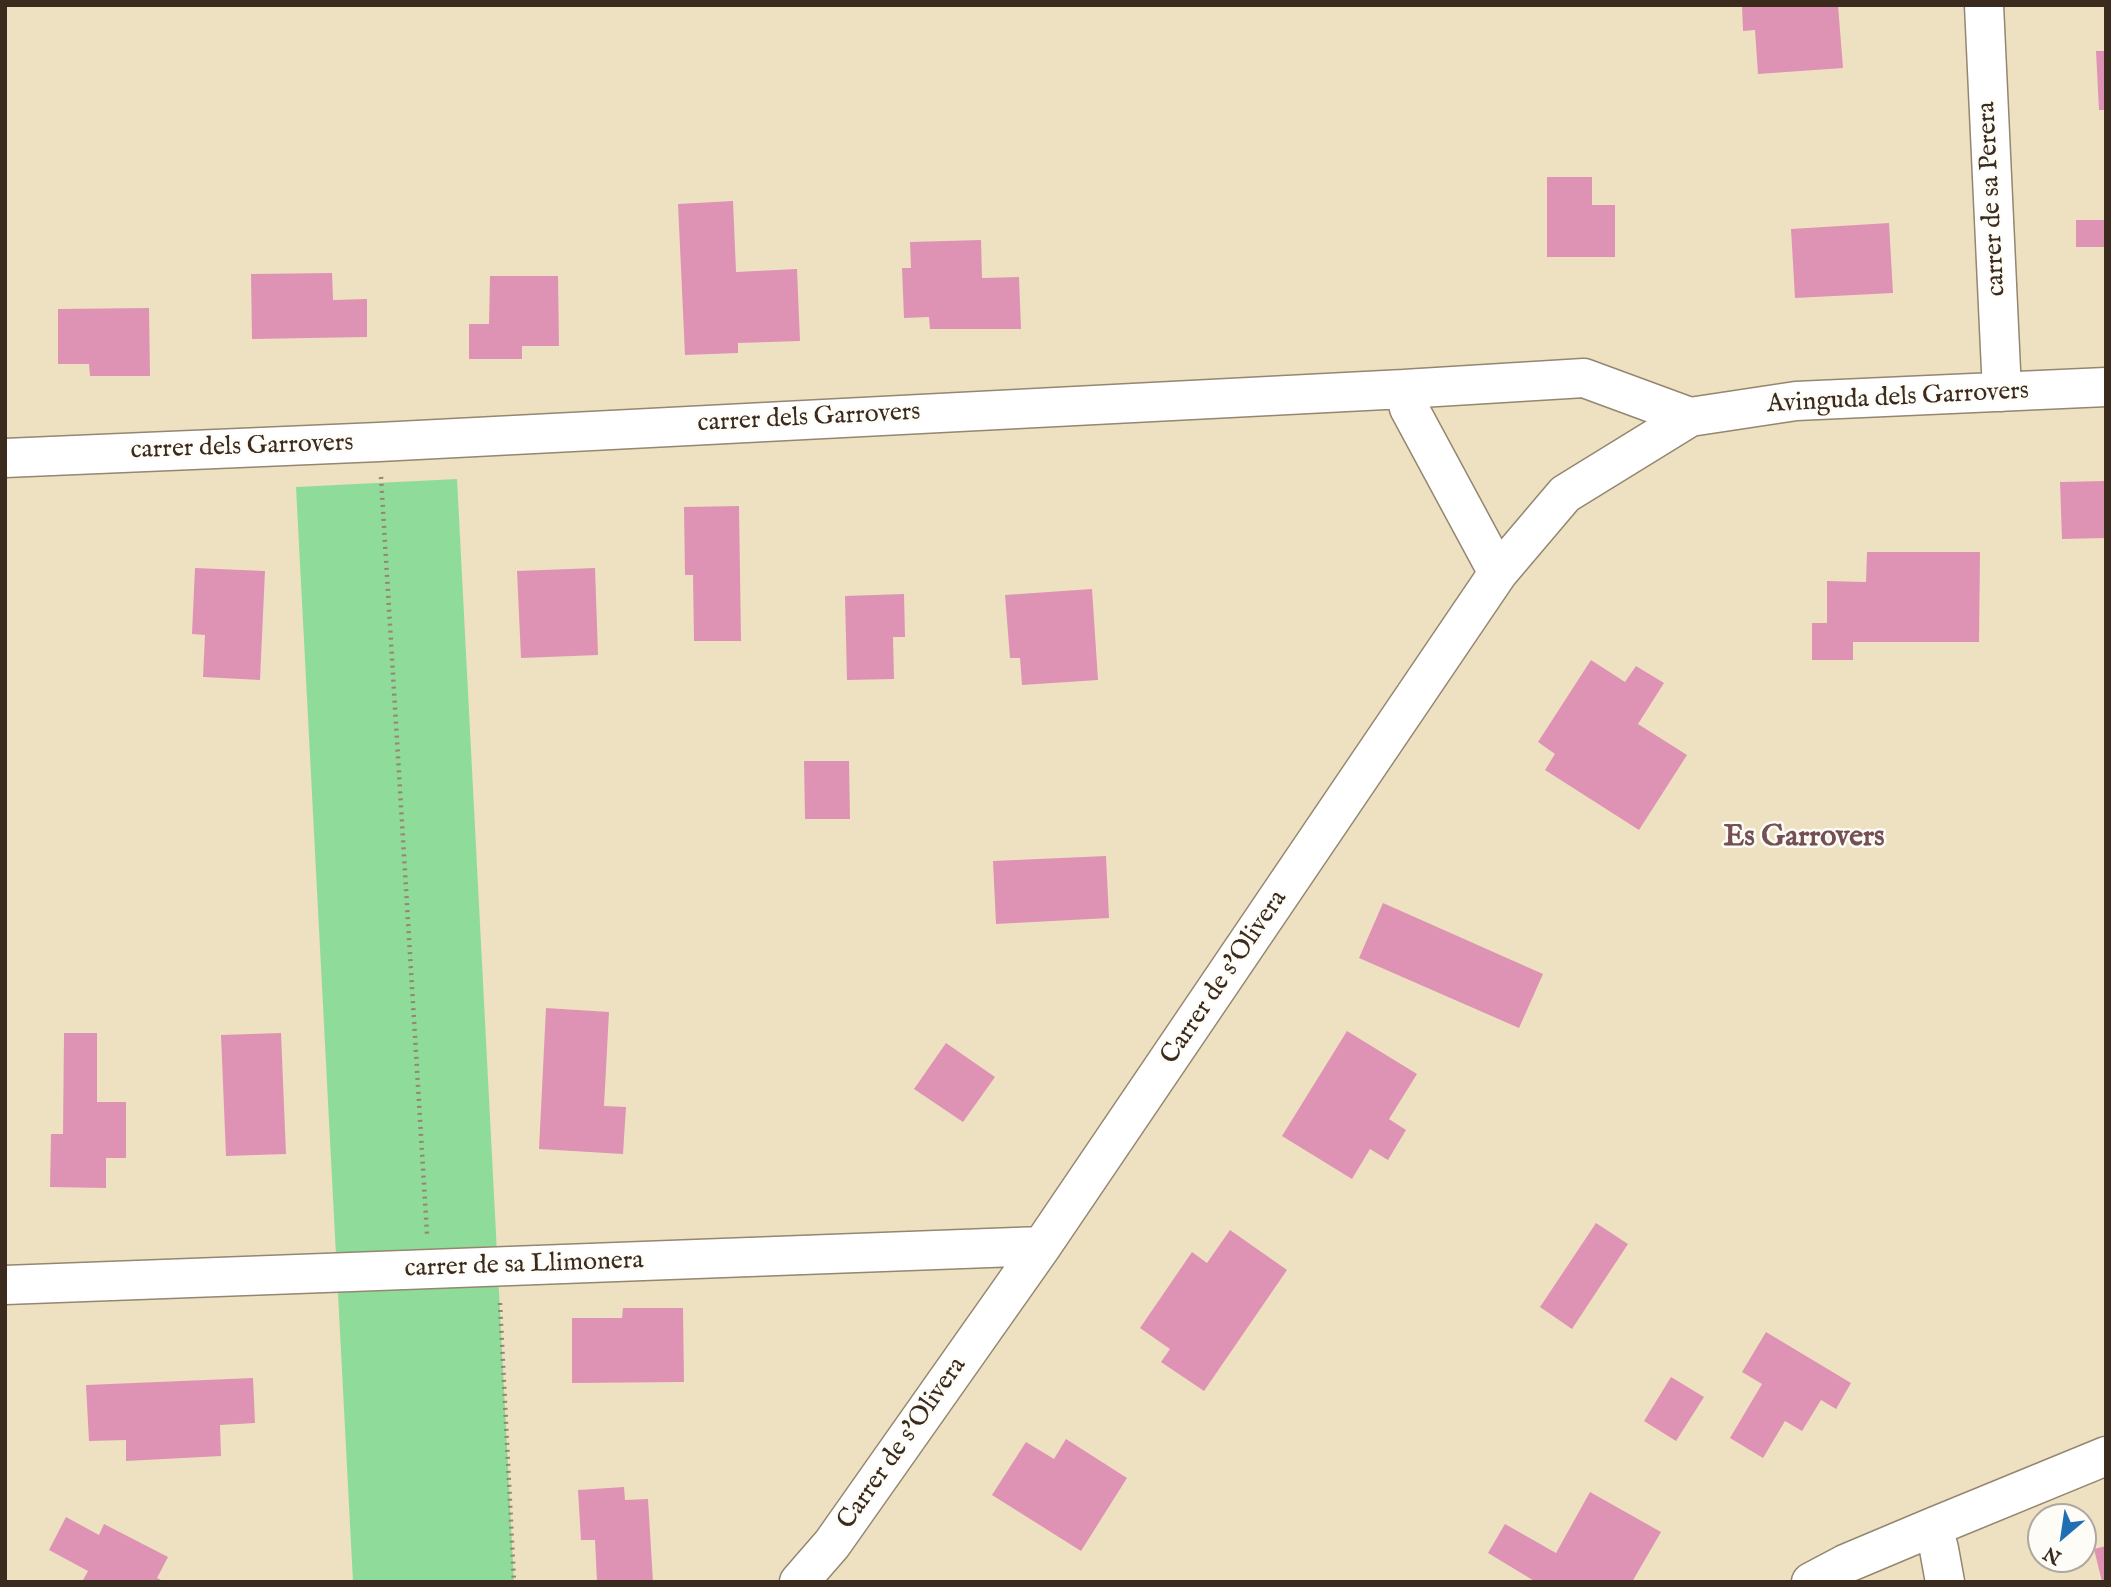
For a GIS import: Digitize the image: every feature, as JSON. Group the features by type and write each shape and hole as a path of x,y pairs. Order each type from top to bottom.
{"street":[{"name":"carrer de sa Perera","path":"1984,5 2002,392"},
{"name":"carrer dels Garrovers","path":"5,458 379,442 1584,378 1690,416"},
{"name":"Avinguda dels Garrovers","path":"1690,416 1796,401 2106,387"},
{"path":"1404,389 1409,408 1498,573"},
{"name":"Carrer de s'Olivera","path":"799,1582 832,1544 1042,1246 1498,573 1566,494 1690,416"},
{"name":"carrer de sa Llimonera","path":"5,1285 1042,1246"},
{"path":"1811,1582 1845,1564 2106,1456"},
{"path":"1933,1527 1945,1582"}],"path":[{"path":"379,442 429,1269"},
{"path":"498,1267 514,1582"}],"green space":[{"path":"457,479 514,1582 353,1582 296,487"}],"building":[{"path":"1742,5 1838,5 1843,68 1758,74 1755,30 1743,31"},
{"path":"2096,51 2106,51 2106,110 2099,110"},
{"path":"1547,177 1592,177 1592,205 1615,205 1615,257 1547,257"},
{"path":"733,201 736,272 797,269 800,341 738,343 738,353 685,355 678,204"},
{"path":"2076,220 2106,220 2106,247 2076,247"},
{"path":"1889,223 1893,293 1795,298 1791,229"},
{"path":"981,240 982,278 1019,277 1021,329 930,329 929,317 904,318 902,268 911,268 910,242"},
{"path":"332,273 333,300 367,299 367,337 252,339 251,274"},
{"path":"490,276 558,276 559,346 522,346 522,359 469,359 469,324 489,324"},
{"path":"149,308 150,376 90,376 89,364 58,364 58,309"},
{"path":"2106,481 2106,538 2062,539 2060,482"},
{"path":"739,506 741,641 694,641 693,575 685,575 684,507"},
{"path":"1867,552 1980,552 1979,642 1853,642 1853,660 1812,660 1812,623 1827,623 1827,581 1866,582"},
{"path":"195,568 265,571 260,680 203,677 205,635 192,634"},
{"path":"595,568 598,655 521,658 517,571"},
{"path":"1092,589 1098,680 1022,685 1020,658 1010,658 1005,595"},
{"path":"904,594 905,637 893,637 894,679 847,680 845,596"},
{"path":"1591,660 1625,682 1636,666 1664,683 1638,724 1687,755 1639,830 1545,770 1555,754 1538,742"},
{"path":"804,761 849,761 850,819 805,819"},
{"path":"1106,856 1109,918 996,924 993,861"},
{"path":"1383,903 1543,974 1519,1028 1359,958"},
{"path":"546,1008 609,1012 604,1106 626,1107 623,1154 539,1149"},
{"path":"1347,1031 1417,1074 1389,1119 1406,1130 1388,1160 1370,1149 1352,1179 1282,1136"},
{"path":"64,1033 97,1033 97,1102 126,1102 126,1158 106,1158 106,1188 50,1187 51,1134 63,1134"},
{"path":"281,1033 286,1154 226,1156 221,1035"},
{"path":"946,1043 995,1077 963,1122 914,1089"},
{"path":"1596,1223 1628,1244 1572,1329 1540,1307"},
{"path":"1230,1230 1287,1270 1204,1391 1161,1362 1170,1349 1140,1328 1192,1252 1207,1263"},
{"path":"623,1308 683,1308 684,1382 572,1383 572,1318 622,1318"},
{"path":"1766,1332 1851,1383 1836,1409 1821,1400 1802,1431 1785,1421 1763,1458 1730,1438 1762,1384 1742,1372"},
{"path":"1671,1377 1704,1397 1676,1441 1644,1421"},
{"path":"253,1378 255,1423 220,1425 221,1456 126,1461 126,1440 89,1441 86,1385"},
{"path":"1066,1439 1127,1478 1081,1551 992,1495 1026,1442 1054,1459"},
{"path":"624,1487 625,1500 648,1499 653,1582 597,1582 595,1540 581,1540 578,1490"},
{"path":"1590,1492 1661,1532 1632,1582 1536,1582 1488,1553 1505,1524 1556,1553"},
{"path":"66,1517 99,1535 104,1524 168,1557 157,1578 165,1582 82,1582 88,1571 49,1550"},
{"path":"2106,1546 2106,1582 2102,1582 2097,1548"}],"district":[{"name":"Es Garrovers","path":"1804,839"}]}
